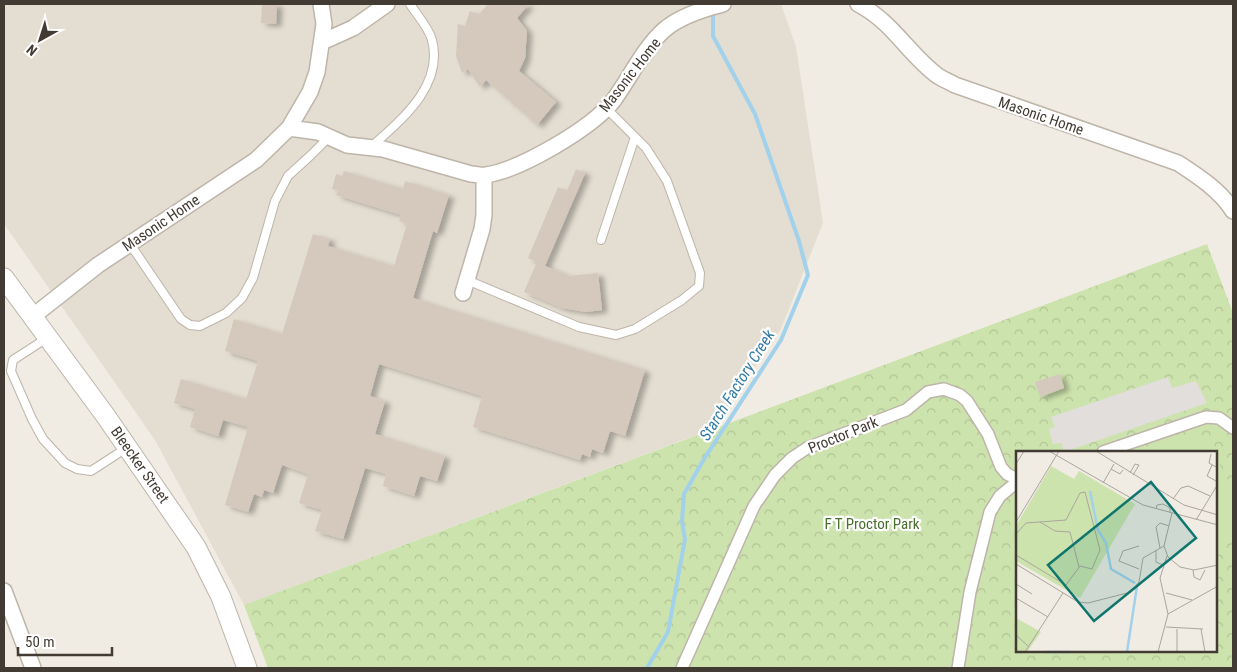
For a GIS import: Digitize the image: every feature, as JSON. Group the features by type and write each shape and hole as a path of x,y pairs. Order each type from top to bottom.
{"street":[{"name":"Masonic Home","path":"32,317 98,265 256,160 289,128 310,92 317,72 324,24 321,4"},
{"path":"322,42 353,28 387,4"},
{"name":"Masonic Home","path":"289,128 318,132 347,145 383,149 484,176 508,170 552,148 601,114 651,44 665,30 680,19 723,4"},
{"name":"Masonic Home","path":"858,4 890,26 917,57 938,76 955,86 1178,163 1206,182 1224,199 1233,211"},
{"path":"465,287 484,215 484,176"},
{"name":"Bleecker Street","path":"4,278 128,447 196,546 221,597 247,668"},
{"name":"Proctor Park","path":"682,668 754,506 775,475 792,458 807,448 906,410 928,392 944,389 960,395 967,401 988,434 1001,467 1007,474 1016,479"},
{"path":"1106,451 1206,417 1218,418 1233,428"},
{"name":"Proctor Park","path":"958,668 970,592 990,512 1000,496 1016,481"},
{"path":"4,591 33,668"}],"lane":[{"path":"371,148 393,127 424,92 430,80 435,57 432,38 410,4"},
{"path":"465,287 579,326 616,335 635,329 682,300 699,286 700,273 667,181 646,148 606,108"},
{"path":"130,244 181,319 190,325 200,326 226,313 242,298 253,278 275,201 288,176 311,156 328,137"},
{"path":"601,240 635,137"},
{"path":"48,338 13,360 11,371 32,419 44,439 65,463 78,469 91,471 128,447"}],"shaded area":[{"path":"4,4 781,4 796,47 823,223 781,329 712,429 244,605 155,440 4,224"},
{"path":"1168,377 1172,388 1196,381 1207,403 1067,451 1064,451 1061,443 1053,444 1049,429 1055,427 1051,417"}],"green space":[{"name":"F T Proctor Park","path":"1207,244 1233,313 1233,668 268,668 244,605"},
{"path":"1183,434 1209,445 1212,451 1137,451"},
{"path":"1217,460 1233,489 1233,532 1217,540"}],"building":[{"path":"262,4 277,4 276,24 261,23"},
{"path":"488,4 529,4 517,18 527,31 525,58 519,71 556,102 537,125 486,80 480,87 468,69 462,73 456,56 458,24 465,26 470,11 479,14"},
{"path":"576,169 585,173 545,266 569,276 598,273 602,310 586,312 562,308 524,292 537,262 528,258 558,187 567,191"},
{"path":"344,171 403,189 405,181 449,195 437,233 433,231 413,298 645,370 625,436 610,431 603,453 592,449 590,457 582,454 580,460 473,427 482,396 379,364 370,396 385,401 375,434 445,456 437,481 420,476 414,496 383,486 386,474 365,468 343,539 315,531 322,510 299,503 308,474 282,465 273,493 264,490 262,497 254,494 248,512 225,505 248,427 223,420 218,436 190,427 195,409 174,403 181,379 246,399 258,361 225,351 234,319 282,334 313,234 330,239 328,246 394,266 407,224 399,221 401,215 336,195 338,191 332,189 336,174 342,176"},
{"path":"1060,374 1064,388 1040,397 1035,382"}],"waterway":[{"name":"Starch Factory Creek","path":"647,668 668,632 685,539 682,522 684,494 704,459 781,340 808,275 799,241 755,114 713,36 713,11"}]}
